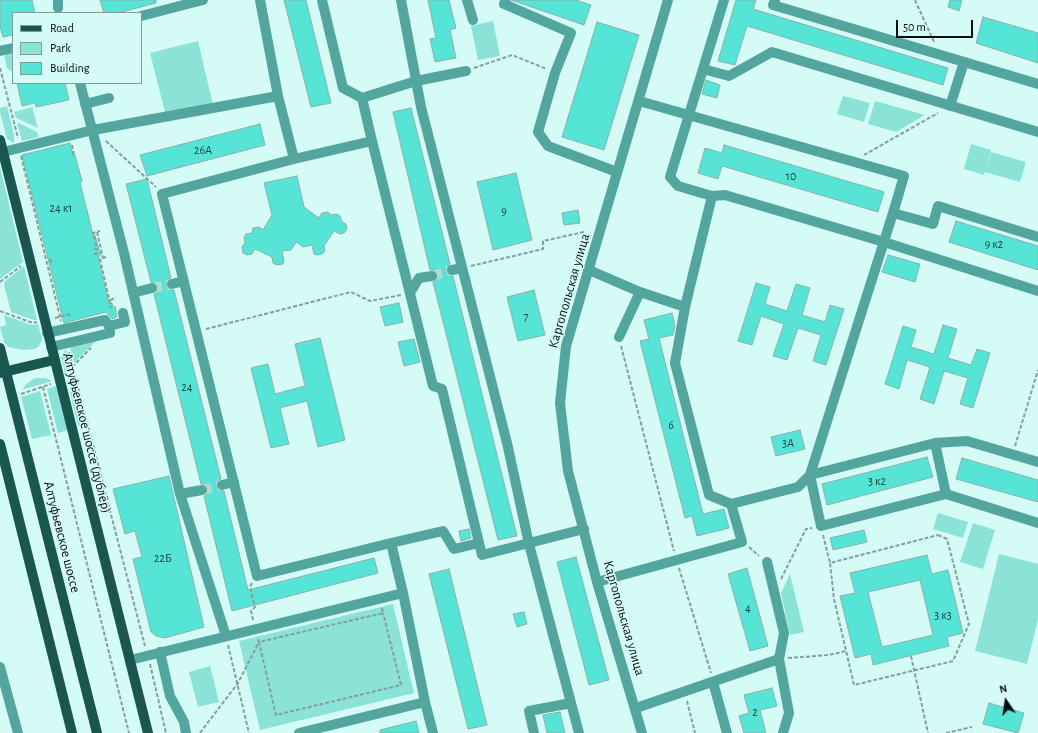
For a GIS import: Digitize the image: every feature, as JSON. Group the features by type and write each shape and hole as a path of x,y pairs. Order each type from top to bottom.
{"main road":[{"name":"Алтуфьевское шоссе (дублёр)","path":"0,140 148,733"},
{"name":"Алтуфьевское шоссе","path":"0,348 3,372 96,733"},
{"path":"3,372 54,360"},
{"path":"0,444 72,733"}],"street":[{"path":"142,16 203,0"},
{"path":"260,0 278,96 294,159"},
{"path":"322,0 343,88 362,98 416,81 466,71"},
{"path":"401,0 416,81 457,269 507,443 529,544 579,733"},
{"path":"467,0 473,20"},
{"path":"505,0 504,4 571,33 555,73 538,132 548,146 617,172"},
{"path":"724,0 670,177 678,186 712,196 725,195 884,242 1038,291"},
{"path":"774,0 773,6 1038,84"},
{"name":"Каргопольская улица","path":"642,733 636,708 597,582 568,471 560,404 566,346 639,101 664,1"},
{"path":"0,51 12,48"},
{"path":"703,69 729,76 772,52 1038,132"},
{"path":"950,106 964,62"},
{"path":"80,84 133,292 180,494 226,636"},
{"path":"3,152 93,130 278,96"},
{"path":"85,104 109,98"},
{"path":"362,98 433,386 442,390 482,555 584,529"},
{"path":"639,101 904,176 810,475 798,487 731,504 709,495 675,363 684,307 712,196"},
{"path":"372,141 294,159 162,194 257,576 443,531 454,549 479,543"},
{"path":"893,213 933,224 938,206 1038,237"},
{"path":"589,270 640,292 684,307"},
{"path":"410,293 419,278 432,276"},
{"path":"172,284 184,281"},
{"path":"133,292 152,288"},
{"path":"619,337 640,292"},
{"path":"109,326 125,322 123,314"},
{"path":"47,333 105,320 109,326 110,333 51,348"},
{"path":"810,475 935,443 967,441 1038,462"},
{"path":"935,443 946,494"},
{"path":"810,475 821,526 946,494 1038,523"},
{"path":"222,485 234,482"},
{"path":"180,494 202,490"},
{"path":"597,582 742,542 731,504"},
{"path":"391,543 433,733"},
{"path":"766,562 775,592 784,633 779,659 789,713 783,733"},
{"path":"130,660 403,593"},
{"path":"160,652 170,696 184,722 186,733"},
{"path":"636,708 779,659"},
{"path":"0,667 18,733"},
{"path":"713,682 727,733"},
{"path":"299,733 425,702"},
{"path":"534,733 529,711 571,702"}],"path":[{"path":"915,0 940,55"},
{"path":"466,71 512,55 555,73"},
{"path":"0,68 62,329"},
{"path":"852,161 950,106"},
{"path":"93,130 146,177 162,194"},
{"path":"72,146 74,155"},
{"path":"100,231 93,233 97,249 94,249 95,254 102,253"},
{"path":"96,232 103,258"},
{"path":"457,269 543,249 543,241 584,232"},
{"path":"106,257 100,259 111,308"},
{"path":"48,266 52,265 50,259"},
{"path":"196,332 351,292 370,301 410,293"},
{"path":"110,300 116,298"},
{"path":"619,337 676,559 713,682"},
{"path":"66,344 148,655 166,733"},
{"path":"72,367 92,348"},
{"path":"1012,454 1038,370"},
{"path":"21,394 54,384"},
{"path":"43,387 129,733"},
{"path":"775,592 806,529 821,526 830,562 834,599 854,685 953,661 969,624 947,539 938,535 830,562"},
{"path":"742,542 766,562"},
{"path":"257,576 250,586 255,607 250,611 259,642 276,715 401,685 380,598"},
{"path":"200,733 238,683 259,642 384,613"},
{"path":"226,636 249,733"},
{"path":"779,659 829,655 846,652"},
{"path":"911,656 928,733"},
{"path":"684,691 695,733"},
{"path":"946,733 972,727"}],"green space":[{"path":"493,21 500,56 478,60 471,26"},
{"path":"198,41 213,105 166,116 150,53"},
{"path":"12,49 12,71 7,68 4,53"},
{"path":"843,96 870,103 864,122 837,114"},
{"path":"875,101 925,115 896,132 868,124"},
{"path":"7,106 14,135 14,143 7,139 0,112 0,108"},
{"path":"33,107 38,128 16,118 14,112"},
{"path":"17,122 37,132 39,137 22,141"},
{"path":"971,144 991,150 984,175 964,169"},
{"path":"991,152 1026,162 1020,182 985,172"},
{"path":"0,167 23,262 0,279"},
{"path":"24,266 37,320 11,312 4,285 5,281"},
{"path":"4,315 32,325 38,324 42,339 39,346 35,349 23,350 8,347 4,342 0,327 6,325"},
{"path":"99,338 74,363 70,346"},
{"path":"66,349 70,368 65,373 61,357"},
{"path":"35,378 45,378 52,381 22,390 26,384"},
{"path":"56,386 68,430 58,433 47,389"},
{"path":"76,390 84,424 78,426 70,392"},
{"path":"40,391 51,435 32,439 21,397"},
{"path":"938,513 968,522 963,538 933,529"},
{"path":"973,523 995,530 983,569 960,562"},
{"path":"999,554 1038,564 1038,619 1027,664 975,651"},
{"path":"790,574 804,632 790,635 781,593"},
{"path":"393,604 414,693 260,730 239,641"},
{"path":"210,666 219,702 198,707 189,672"}],"building":[{"path":"0,0 32,0 35,12 12,12 12,35 3,37 0,27"},
{"path":"100,0 156,0 156,3 122,12 104,12"},
{"path":"284,0 306,0 331,103 311,107"},
{"path":"428,0 449,0 456,28 450,30 456,58 435,62 430,39 436,38"},
{"path":"511,0 576,0 591,5 584,25"},
{"path":"736,0 756,0 753,9 948,68 943,85 747,26 735,65 718,61"},
{"path":"950,0 962,0 959,11 948,7"},
{"path":"983,17 1038,33 1038,63 976,43"},
{"path":"597,22 639,35 604,150 562,137"},
{"path":"706,80 720,85 717,98 702,94"},
{"path":"17,84 65,84 69,100 36,107 35,103 22,106"},
{"path":"411,108 450,264 446,268 446,272 450,276 453,276 517,536 498,540 433,282 438,279 438,275 435,270 430,270 393,112"},
{"path":"260,124 265,145 147,176 140,155"},
{"path":"70,143 82,181 80,182 93,235 95,235 99,250 100,256 98,257 109,303 112,303 113,307 115,306 117,317 112,319 106,312 64,323 22,155"},
{"path":"724,145 884,192 878,212 722,166 718,179 698,173 705,148 722,153"},
{"path":"516,173 532,240 493,250 477,182"},
{"path":"297,176 304,207 319,218 322,213 328,212 331,215 337,214 340,216 342,222 346,224 347,229 344,233 340,234 334,231 324,246 325,251 322,254 314,254 312,245 303,247 296,242 291,250 282,251 284,261 283,264 277,265 273,263 272,257 255,249 252,254 247,255 243,253 242,247 245,243 244,238 246,234 252,233 253,228 259,227 263,230 272,215 264,183"},
{"path":"147,179 171,278 167,280 166,285 170,290 174,290 221,479 217,481 216,486 218,490 224,491 248,590 374,558 378,573 232,611 204,496 208,493 208,488 205,484 201,484 154,294 157,292 158,287 156,283 151,282 126,184"},
{"path":"578,210 580,223 564,225 562,213"},
{"path":"956,221 1038,246 1038,270 949,242"},
{"path":"888,255 920,264 915,282 882,272"},
{"path":"756,283 770,287 765,304 787,311 796,284 810,288 802,315 825,322 830,305 844,309 826,365 813,361 821,335 798,328 787,360 773,356 784,324 761,316 752,345 738,341"},
{"path":"534,290 545,335 518,341 507,297"},
{"path":"399,303 403,322 385,326 380,307"},
{"path":"672,313 675,326 673,335 659,338 703,514 724,509 729,528 697,536 692,516 685,518 640,341 649,339 644,320"},
{"path":"943,325 957,329 948,358 971,365 977,349 990,353 973,408 960,404 968,378 944,371 934,404 920,399 930,367 907,360 899,389 885,384 903,326 916,330 911,347 934,354"},
{"path":"320,338 345,440 318,447 307,401 280,408 289,444 271,448 251,368 268,364 275,394 305,386 295,344"},
{"path":"414,339 420,362 404,366 398,342"},
{"path":"800,430 805,449 776,456 771,437"},
{"path":"927,457 933,477 827,505 822,484"},
{"path":"962,458 1038,480 1038,502 956,479"},
{"path":"169,476 204,627 165,638 156,636 151,632 133,559 142,557 135,531 125,534 113,489"},
{"path":"469,529 471,538 461,541 459,531"},
{"path":"864,530 867,542 833,550 830,538"},
{"path":"927,555 932,574 948,570 963,633 947,637 949,646 873,665 871,654 855,658 840,596 855,593 850,573","holes":["920,580 933,635 882,647 868,592"]},
{"path":"576,557 609,680 589,685 557,562"},
{"path":"747,568 768,646 750,651 728,574"},
{"path":"449,569 487,725 468,729 429,574"},
{"path":"524,612 527,624 517,627 513,614"},
{"path":"772,688 777,706 760,710 766,733 744,733 739,716 749,713 744,695"},
{"path":"989,703 1024,713 1018,733 983,724"},
{"path":"560,712 565,733 547,733 543,715"},
{"path":"416,721 419,733 380,733 380,730"}],"tunnel":[{"path":"432,276 452,270"},
{"path":"152,288 172,284"},
{"path":"202,490 222,485"}]}
